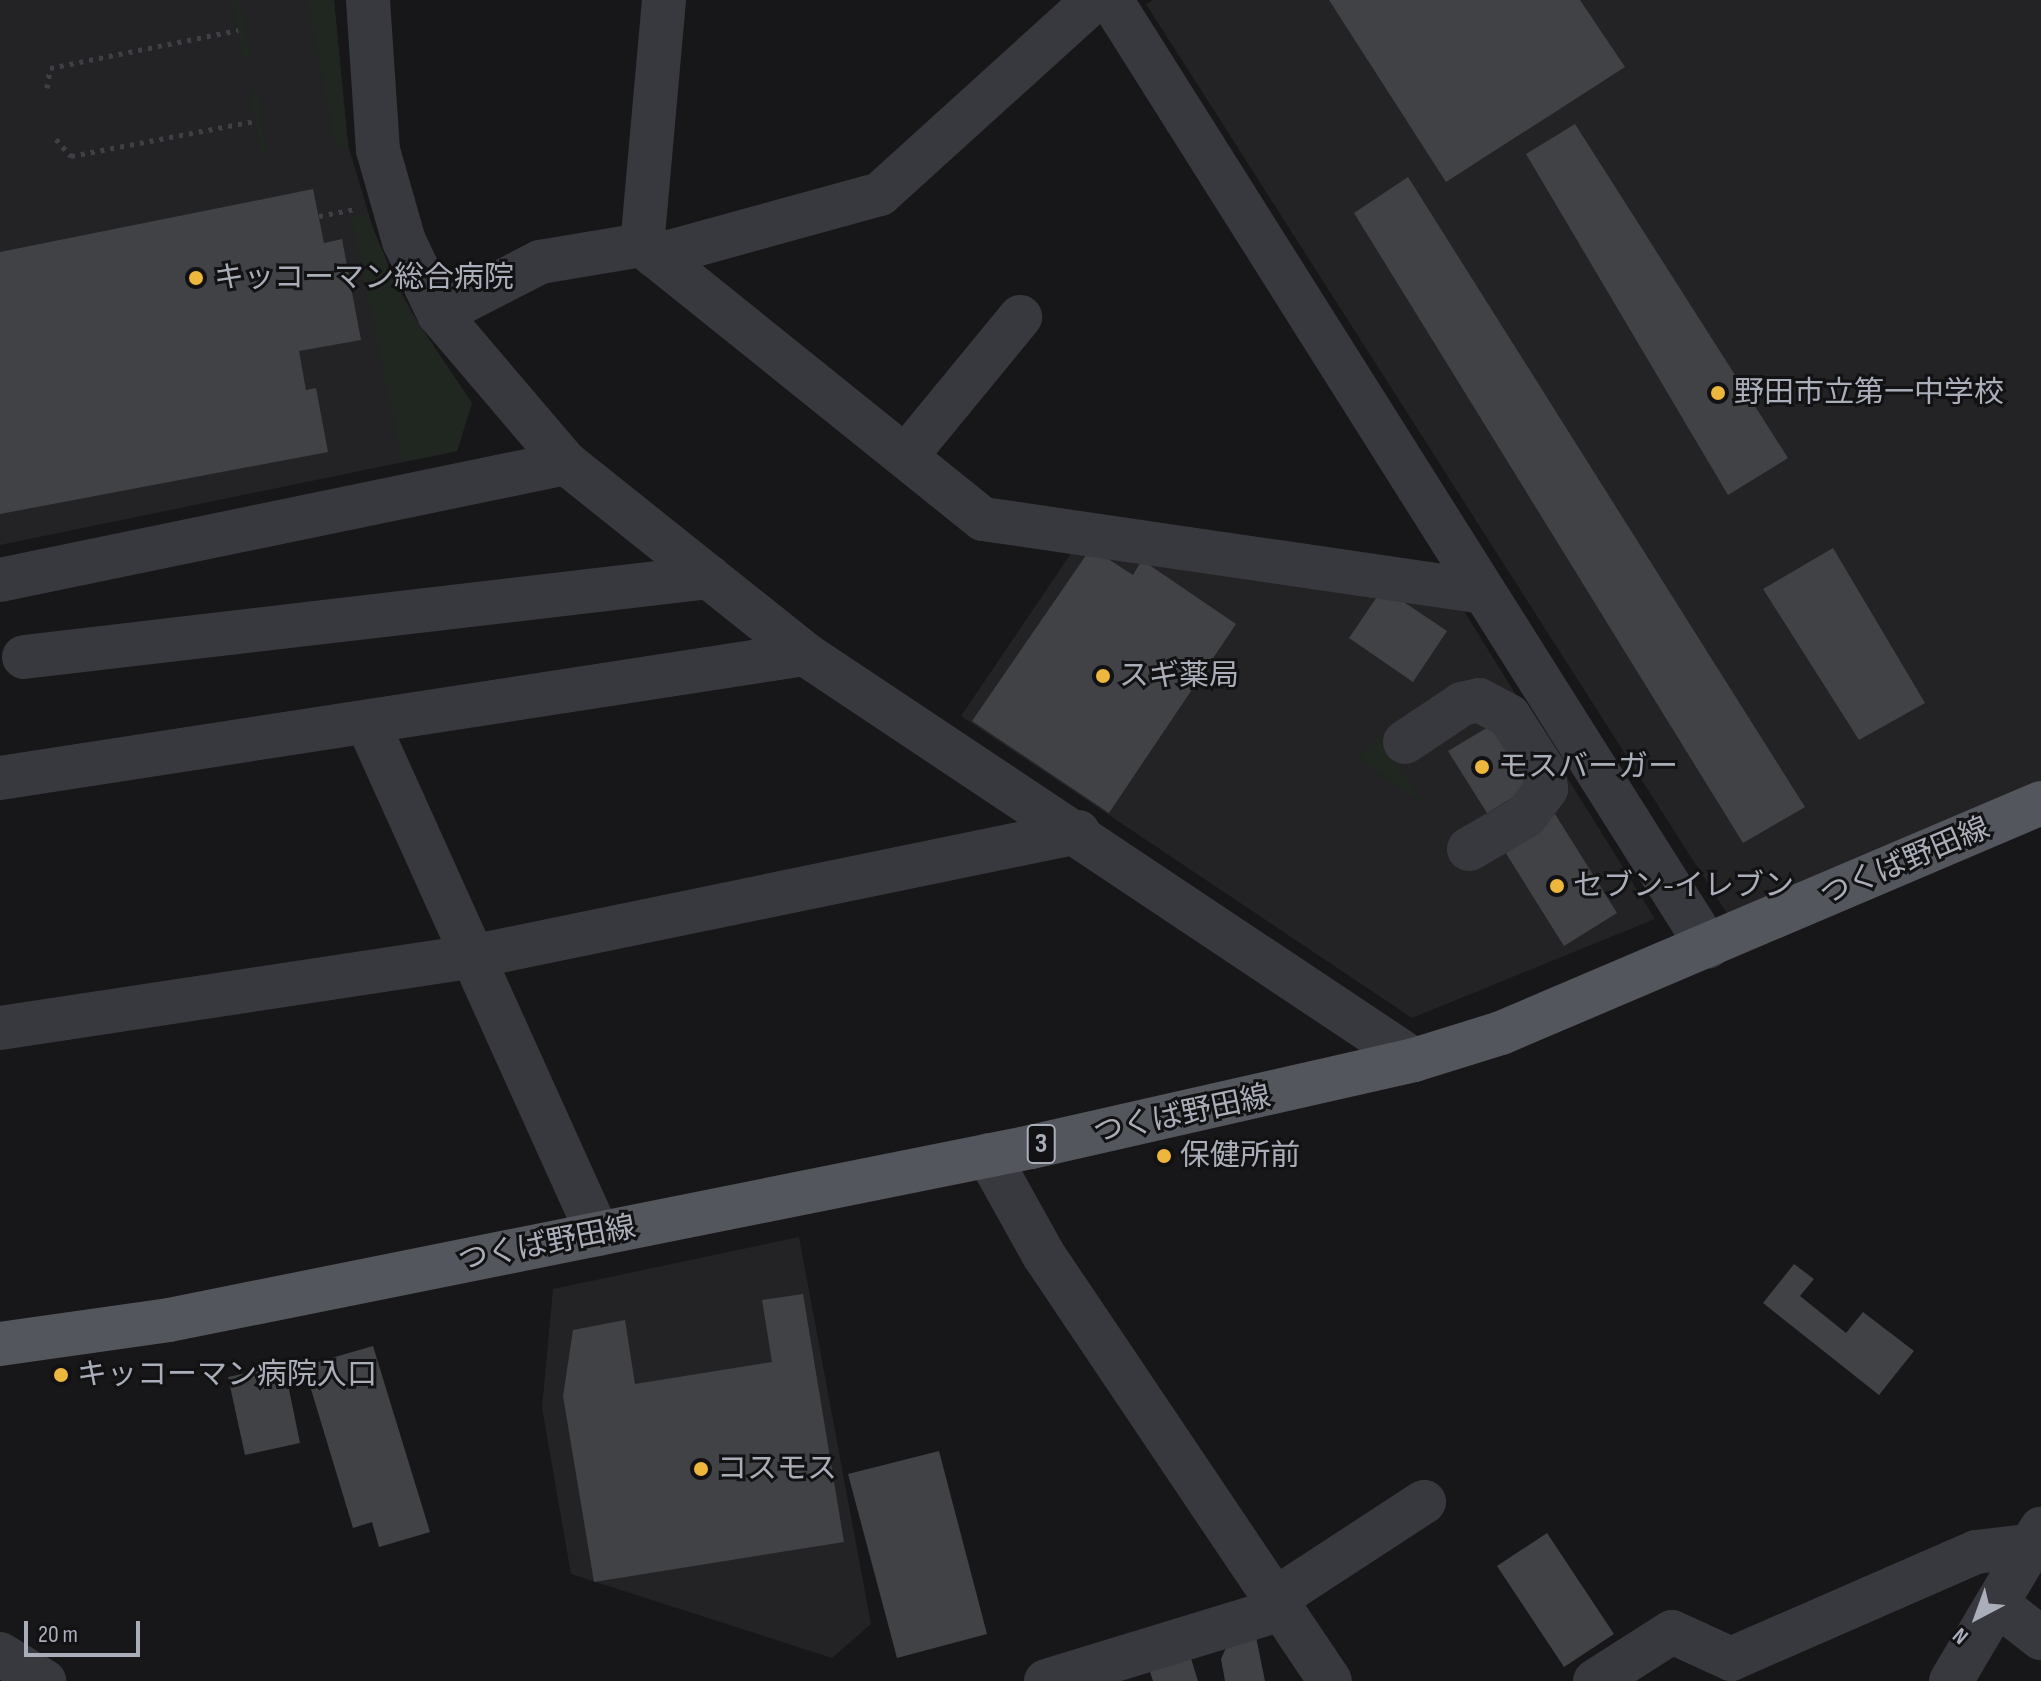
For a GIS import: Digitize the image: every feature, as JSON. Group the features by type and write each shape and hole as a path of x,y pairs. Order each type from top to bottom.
{"main road":[{"name":"つくば野田線","path":"4,1336 169,1320 988,1155 1414,1060 1501,1033 2041,803"}],"street":[{"path":"368,0 378,150 404,241 439,314 566,463 805,654 1078,832 1414,1060"},
{"path":"648,250 664,0"},
{"path":"439,314 540,262 648,250 880,194 1113,2 1708,947"},
{"path":"648,250 983,519 1484,592"},
{"path":"906,456 1020,317"},
{"path":"0,580 566,463"},
{"path":"24,657 709,577"},
{"path":"0,778 805,654"},
{"path":"1405,742 1479,700 1509,716 1543,769 1546,789 1526,816 1469,849"},
{"path":"367,722 598,1234"},
{"path":"0,1028 471,957 1078,832"},
{"path":"988,1155 1043,1254 1330,1681"},
{"path":"1046,1681 1279,1604 1424,1502"},
{"path":"1951,1681 2001,1607 2038,1537"},
{"path":"1595,1681 1672,1632 1731,1659 1976,1552 2038,1537"},
{"path":"2001,1607 2041,1638"},
{"path":"0,1654 44,1681"}],"path":[{"path":"47,88 50,68 238,30"},
{"path":"56,139 71,156 255,121"},
{"path":"319,216 371,207"}],"shaded area":[{"name":"キッコーマン総合病院","path":"0,0 334,0 348,145 381,255 433,351 472,403 457,451 0,545"},
{"path":"232,0 240,0 250,55 243,60"},
{"path":"307,0 334,0 348,145 336,147"},
{"name":"野田市立第一中学校","path":"1153,0 2041,0 2041,781 1728,915 1146,4"},
{"path":"250,91 258,93 266,153 261,153"},
{"path":"368,216 403,300 472,403 457,451 403,462 351,218"},
{"path":"1076,546 1454,595 1655,919 1412,1018 961,716"},
{"path":"1378,736 1424,805 1359,759"},
{"path":"799,1237 871,1624 832,1658 571,1574 542,1408 553,1289"}],"building":[{"path":"1329,0 1580,0 1625,67 1446,182"},
{"path":"1575,124 1788,458 1728,495 1526,154"},
{"path":"1408,177 1805,807 1743,843 1354,213"},
{"path":"313,189 324,243 342,239 361,340 299,351 306,390 316,388 328,452 0,514 0,252"},
{"path":"1091,548 1133,575 1142,560 1236,624 1109,813 972,721"},
{"path":"1833,548 1925,703 1859,740 1763,589"},
{"path":"1383,588 1447,631 1413,682 1349,638"},
{"path":"1495,723 1534,785 1487,813 1448,751"},
{"path":"1555,814 1617,913 1564,946 1502,847"},
{"path":"1794,1264 1814,1279 1800,1296 1846,1333 1863,1312 1914,1351 1879,1395 1763,1303"},
{"path":"803,1294 844,1542 594,1582 563,1396 573,1330 625,1320 635,1384 772,1362 762,1300"},
{"path":"373,1346 430,1532 379,1547 372,1522 353,1528 304,1366"},
{"path":"284,1365 300,1443 245,1455 228,1377"},
{"path":"939,1451 987,1634 897,1658 848,1474"},
{"path":"1547,1533 1614,1634 1564,1667 1497,1566"},
{"path":"1256,1637 1265,1681 1225,1681 1221,1659 1228,1643"},
{"path":"1189,1652 1198,1681 1153,1681 1148,1666"}],"place":[{"name":"キッコーマン総合病院","path":"196,278"},
{"name":"野田市立第一中学校","path":"1718,393"},
{"name":"スギ薬局","path":"1103,676"},
{"name":"モスバーガー","path":"1482,767"},
{"name":"セブン-イレブン","path":"1557,886"},
{"name":"保健所前","path":"1164,1156"},
{"name":"キッコーマン病院入口","path":"61,1375"},
{"name":"コスモス","path":"701,1469"}]}
